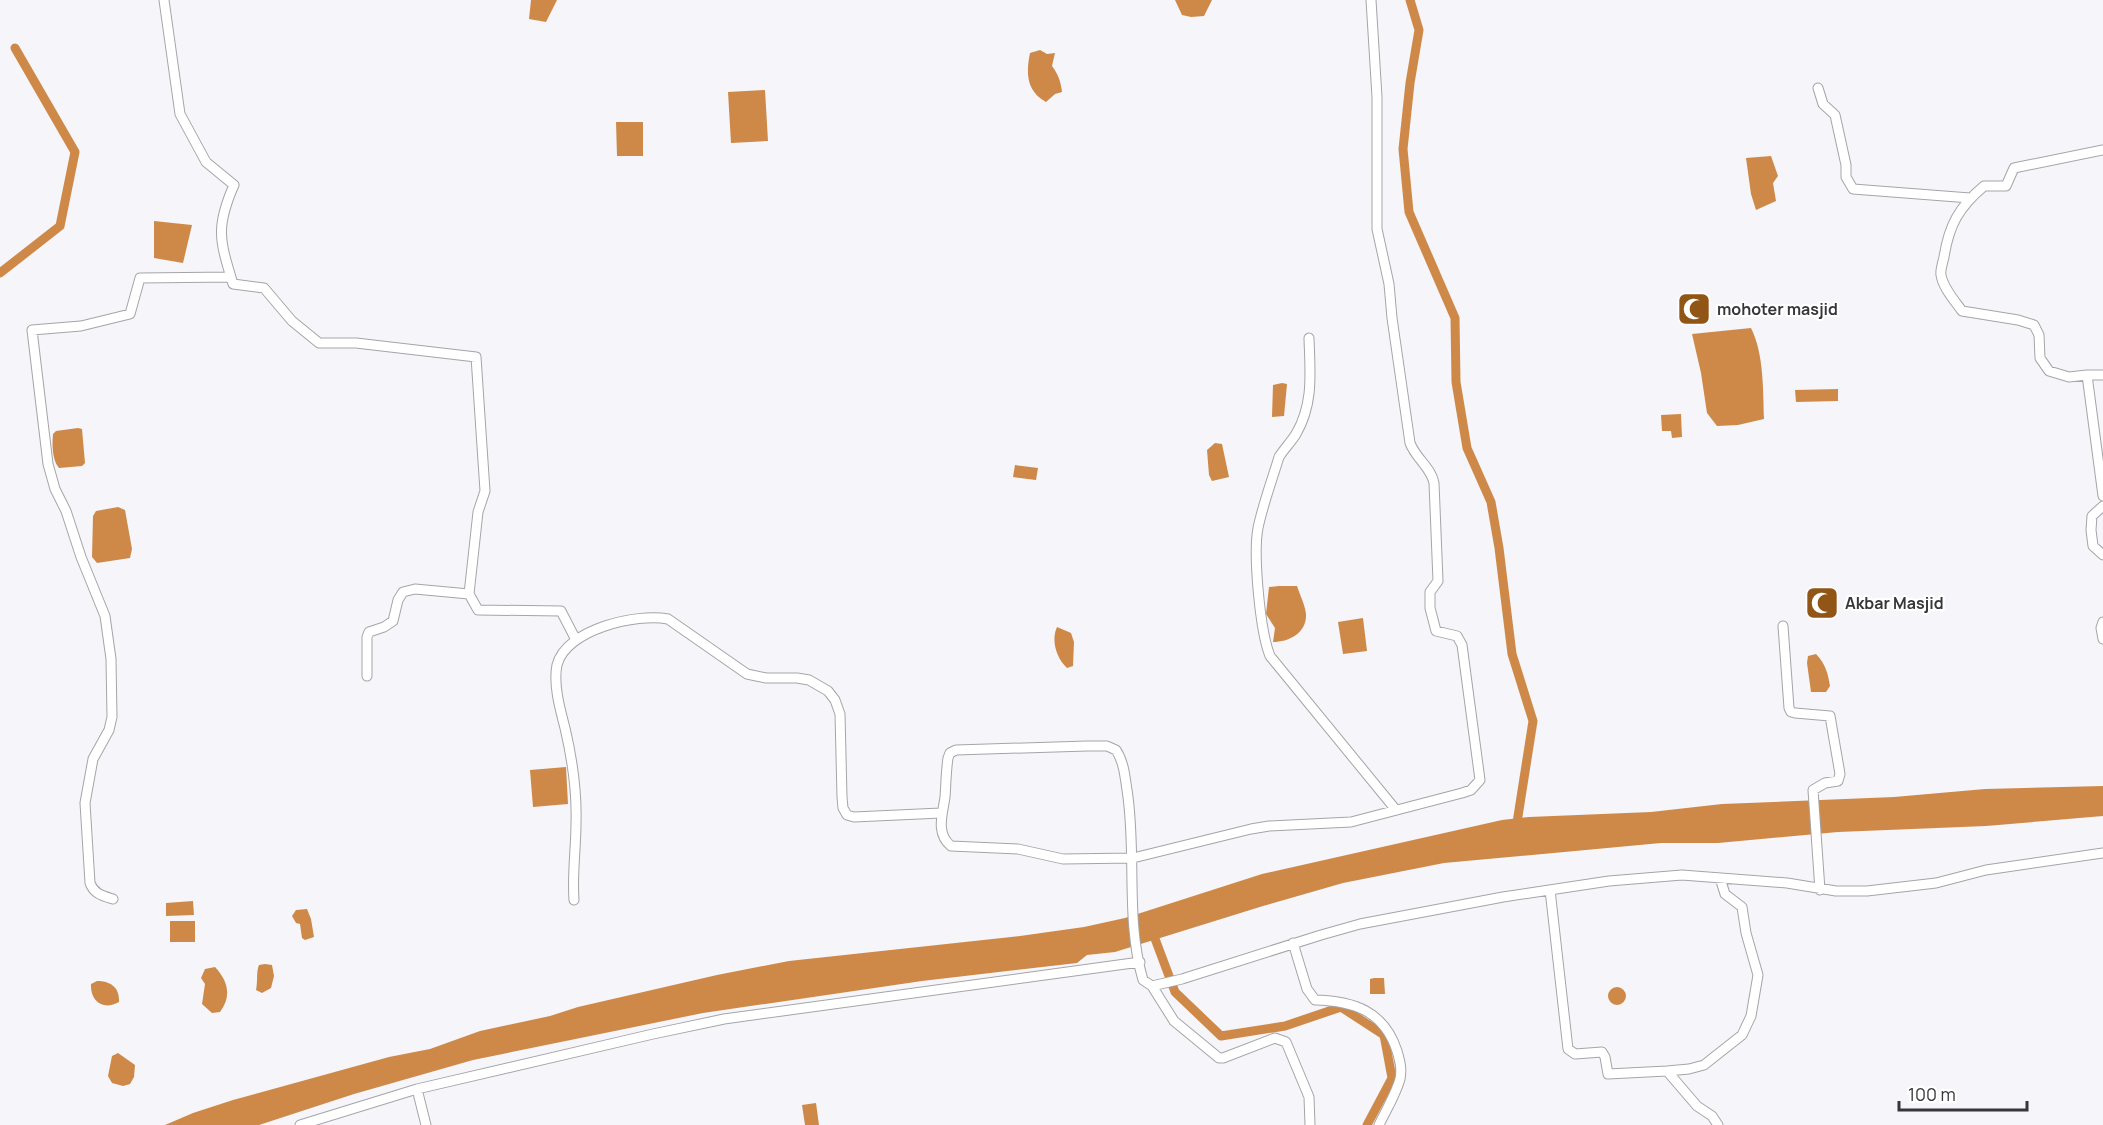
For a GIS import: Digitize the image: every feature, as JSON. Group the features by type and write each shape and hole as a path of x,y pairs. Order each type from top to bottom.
{"street":[{"path":"164,0 180,114 206,162 234,185 223,209 220,239 233,284 264,288 292,321 319,342 356,342 476,357 485,491 478,512 470,594 478,610 561,611 576,640"},
{"path":"1371,0 1377,97 1378,238 1389,284 1410,443 1417,457 1430,470 1434,483 1438,581 1430,592 1432,619 1436,632 1457,636 1462,645 1480,780 1471,790 1462,793 1351,822 1269,826 1133,858 1063,859 1018,849 951,846 945,840 941,813 945,799 948,758 952,751 1107,746 1116,750 1122,765 1131,815 1133,858 1133,905 1137,950 1143,980 1156,985 1360,924 1550,890 1661,876 1786,883 1820,890 1867,891 1923,885 1986,870 2103,853"},
{"path":"1818,88 1822,104 1835,115 1846,165 1846,177 1853,189 1970,198"},
{"path":"2103,150 2014,168 2006,186 1984,186 1970,198 1952,223 1946,242 1941,274 1949,293 1962,311 2018,320 2034,325 2039,335 2040,358 2049,371 2069,377 2103,375"},
{"path":"113,899 99,895 92,889 90,883 85,803 93,759 109,730 112,717 111,659 105,616 81,557 66,511 55,489 48,464 32,330 81,326 130,314 140,278 231,277"},
{"path":"1309,338 1308,405 1295,436 1285,446 1279,457 1258,528 1259,601 1266,646 1270,656 1396,810"},
{"path":"2087,375 2103,496"},
{"path":"2103,506 2092,516 2091,530 2093,546 2103,555"},
{"path":"368,676 367,637 369,632 393,621 398,600 403,592 415,589 470,594"},
{"path":"574,900 576,820 573,778 571,754 560,705 557,665 562,654 576,640 600,628 617,623 645,617 668,619 747,674 766,678 797,678 820,685 828,691 835,700 840,714 842,796 846,815 854,818 941,813"},
{"path":"2103,622 2101,628 2103,639"},
{"path":"1783,626 1791,712 1827,715 1832,720 1840,778 1838,781 1818,785 1813,790 1820,890"},
{"path":"1550,890 1568,1049 1575,1054 1602,1052 1608,1074 1667,1071 1704,1065 1742,1035 1750,1016 1758,975 1756,963 1746,933 1742,907 1725,894 1720,878"},
{"path":"1293,943 1307,989 1315,1000 1338,1000 1376,1016 1394,1041 1401,1064 1400,1079 1379,1125"},
{"path":"300,1125 417,1089 724,1019 1140,962"},
{"path":"1156,985 1174,1021 1219,1058 1275,1038 1286,1042 1309,1097 1310,1125"},
{"path":"1667,1071 1698,1106 1712,1116 1718,1125"},
{"path":"417,1089 426,1125"}],"shaded area":[{"path":"531,0 557,0 546,22 529,19"},
{"path":"1175,0 1212,0 1204,16 1191,17 1182,15"},
{"path":"1040,50 1047,54 1055,53 1052,66 1059,78 1062,92 1055,94 1046,102 1034,93 1028,74 1030,53"},
{"path":"765,90 768,141 731,143 728,92"},
{"path":"616,122 643,122 643,156 617,156"},
{"path":"1771,156 1778,176 1773,183 1776,201 1756,210 1751,194 1746,158"},
{"path":"154,221 192,225 183,263 154,258"},
{"path":"1751,328 1761,361 1764,419 1738,425 1717,426 1707,413 1692,334"},
{"path":"1287,384 1284,416 1272,417 1273,385"},
{"path":"1838,389 1838,401 1796,402 1795,390"},
{"path":"1681,414 1682,437 1672,438 1671,431 1662,431 1661,415"},
{"path":"82,429 85,463 82,466 59,468 54,456 53,434 56,431"},
{"path":"1215,443 1222,444 1229,477 1212,481 1209,475 1207,450"},
{"path":"1015,465 1038,468 1036,480 1013,477"},
{"path":"118,507 125,510 132,549 130,558 97,563 92,557 93,516 96,511"},
{"path":"1297,586 1305,607 1306,621 1296,635 1273,642 1275,628 1266,614 1269,587"},
{"path":"1363,618 1367,651 1343,654 1338,622"},
{"path":"1057,627 1071,633 1074,642 1073,666 1067,668 1056,649 1054,637"},
{"path":"1816,654 1824,665 1828,677 1830,686 1826,692 1811,692 1807,663 1808,656"},
{"path":"566,767 568,804 533,807 530,770"},
{"path":"2103,786 2103,816 1986,826 1838,832 1718,843 1661,843 1444,863 1343,883 1115,952 1087,955 1077,963 922,981 703,1013 473,1060 354,1094 259,1125 165,1125 233,1100 389,1057 430,1049 480,1031 717,975 789,961 1084,927 1125,918 1262,874 1502,820 1651,812 1722,804 1894,797 1985,789"},
{"path":"193,901 194,915 166,916 166,903"},
{"path":"307,909 314,937 305,940 302,938 300,924 296,923 292,916 296,910"},
{"path":"170,921 195,921 195,942 170,942"},
{"path":"259,965 272,965 274,976 271,988 262,993 256,990"},
{"path":"215,967 223,978 227,994 220,1012 212,1013 202,1004 205,984 201,978 205,969"},
{"path":"1384,978 1385,994 1370,994 1370,979"},
{"path":"97,981 113,986 118,992 119,1002 113,1005 103,1005 95,1000 91,984"},
{"path":"1617,987 1623,990 1626,996 1623,1002 1617,1005 1611,1002 1608,996 1611,990"},
{"path":"118,1053 135,1065 134,1077 130,1084 123,1086 112,1083 108,1076 112,1056"},
{"path":"816,1103 819,1125 805,1125 802,1105"}],"waterway":[{"path":"1410,0 1419,30 1410,83 1403,149 1409,212 1455,318 1456,382 1467,448 1491,502 1512,654 1533,721 1516,829"},
{"path":"0,273 60,226 75,152 15,48"},
{"path":"1151,928 1175,992 1221,1036 1285,1026 1341,1007 1384,1035 1392,1078 1367,1125"}],"place":[{"name":"mohoter masjid","path":"1694,309"},
{"name":"Akbar Masjid","path":"1822,603"}]}
